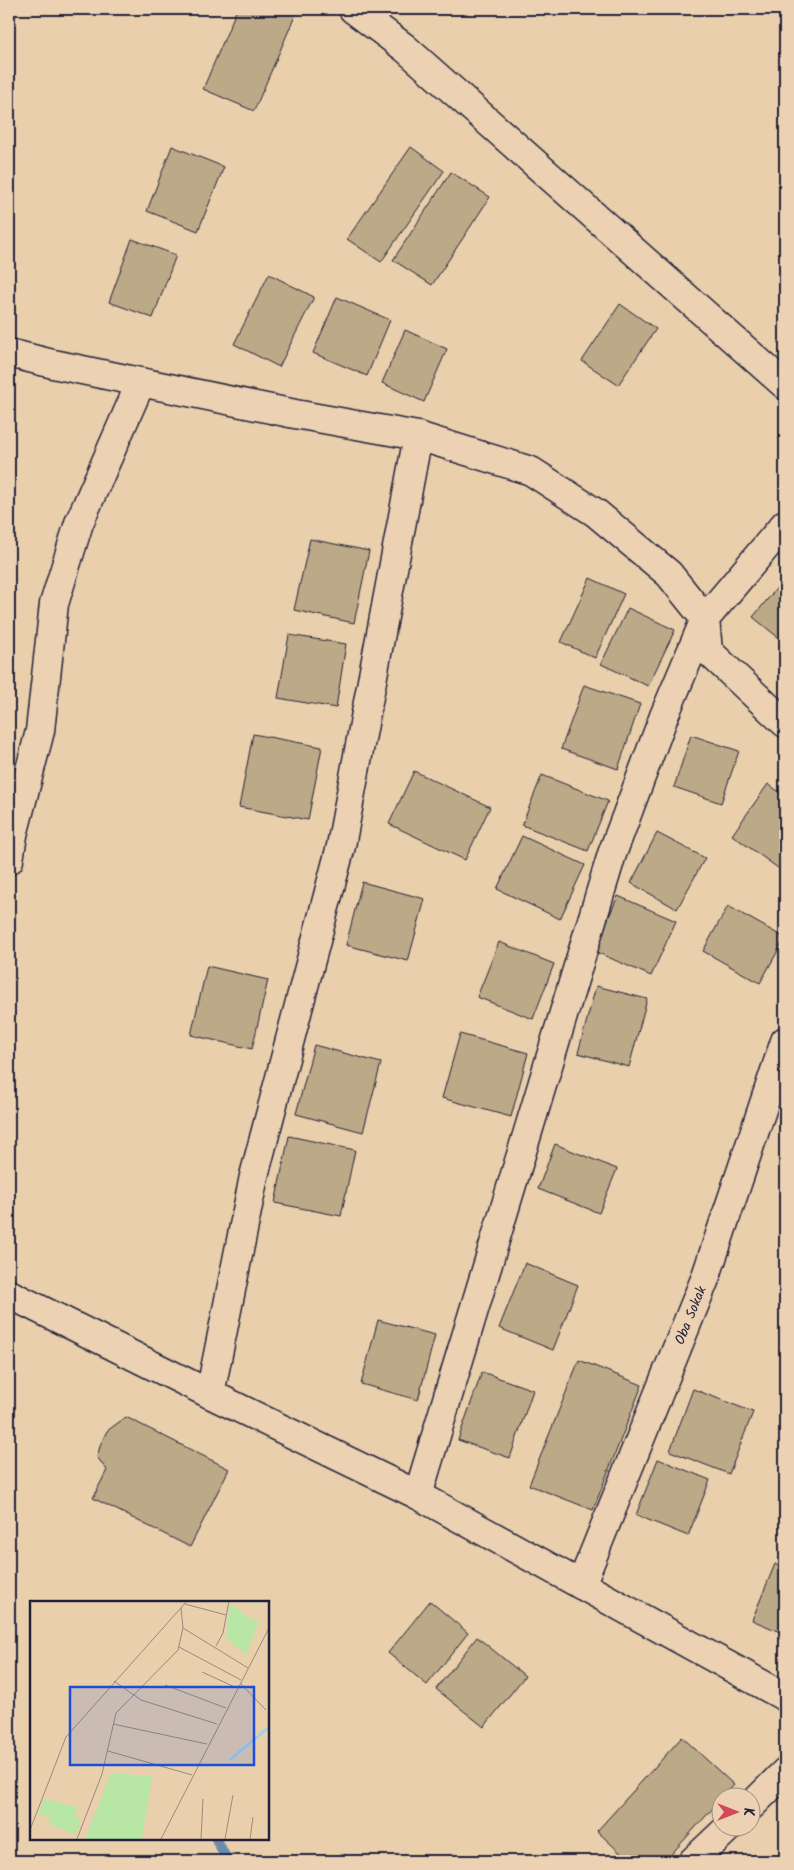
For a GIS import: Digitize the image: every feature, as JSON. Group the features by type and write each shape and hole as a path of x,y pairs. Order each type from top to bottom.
{"street":[{"path":"353,9 405,48 785,385"},
{"path":"9,353 295,414 418,436 531,471 596,513 669,574 705,620 708,651 785,723"},
{"path":"9,860 13,835 40,732 54,604 79,523 141,382"},
{"path":"210,1394 254,1176 341,846 418,436"},
{"path":"418,1495 612,854 664,716 705,620 785,524"},
{"name":"Oba Sokak","path":"580,1585 705,1279 785,1040"},
{"path":"9,1294 418,1495 785,1697"},
{"path":"762,1795 785,1772"},
{"path":"693,1861 717,1838"}],"building":[{"path":"237,9 298,9 254,111 203,89"},
{"path":"172,146 224,167 198,231 147,211"},
{"path":"411,147 444,171 381,262 347,239"},
{"path":"451,172 490,197 432,285 393,260"},
{"path":"132,239 176,255 153,318 109,302"},
{"path":"269,274 314,297 279,367 234,344"},
{"path":"337,297 390,320 367,376 313,353"},
{"path":"620,304 656,329 618,385 582,361"},
{"path":"405,330 447,349 424,402 382,383"},
{"path":"310,539 369,551 354,623 294,610"},
{"path":"590,578 624,594 595,658 561,642"},
{"path":"785,578 785,643 753,617"},
{"path":"628,608 675,630 648,686 601,664"},
{"path":"289,635 346,644 336,708 278,698"},
{"path":"584,685 640,704 618,769 561,749"},
{"path":"253,734 322,747 308,820 239,807"},
{"path":"691,735 739,751 721,803 674,787"},
{"path":"414,771 490,807 465,860 389,824"},
{"path":"542,775 608,801 588,851 522,825"},
{"path":"768,784 785,796 785,873 732,835"},
{"path":"657,833 705,858 677,909 631,883"},
{"path":"522,836 585,865 560,919 497,889"},
{"path":"362,882 425,899 408,961 346,945"},
{"path":"618,896 676,921 651,976 594,951"},
{"path":"728,906 785,938 760,983 703,951"},
{"path":"499,942 554,964 533,1019 477,997"},
{"path":"207,966 268,980 252,1049 191,1035"},
{"path":"596,986 647,999 629,1067 578,1053"},
{"path":"460,1034 528,1053 511,1117 442,1098"},
{"path":"314,1045 381,1063 363,1132 296,1114"},
{"path":"289,1136 355,1150 341,1216 275,1203"},
{"path":"555,1144 617,1169 599,1213 538,1189"},
{"path":"525,1263 578,1285 553,1350 499,1328"},
{"path":"378,1320 435,1335 418,1400 361,1384"},
{"path":"579,1360 642,1385 593,1510 529,1485"},
{"path":"482,1372 533,1390 510,1458 458,1440"},
{"path":"693,1389 753,1412 729,1474 670,1451"},
{"path":"126,1417 229,1469 190,1547 93,1498 107,1470 97,1457 101,1443 107,1431"},
{"path":"658,1459 710,1480 688,1536 636,1515"},
{"path":"775,1564 785,1569 785,1634 752,1620"},
{"path":"430,1601 468,1633 427,1685 388,1653"},
{"path":"477,1637 525,1676 484,1727 436,1689"},
{"path":"682,1737 734,1785 731,1788 712,1788 712,1809 665,1861 629,1861 597,1831"}],"waterway":[{"path":"217,1840 228,1861"}]}
